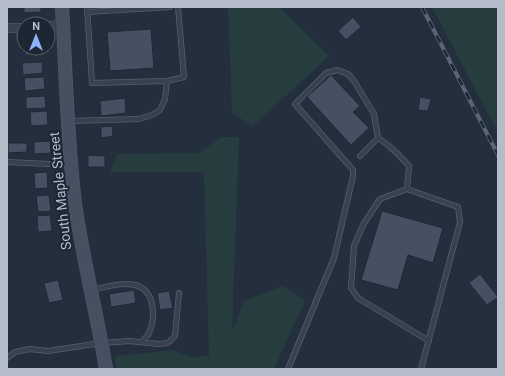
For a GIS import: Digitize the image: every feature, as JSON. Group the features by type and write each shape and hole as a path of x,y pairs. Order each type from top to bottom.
{"street":[{"name":"South Maple Street","path":"62,7 68,120 77,217 106,369"},
{"path":"56,25 63,25"}],"lane":[{"path":"170,7 87,10 92,83 167,81 184,76 178,7"},
{"path":"288,369 334,258 353,176 353,170 295,104 326,73 337,70 348,74 354,81 374,114 378,138"},
{"path":"68,120 138,119 152,115 160,110 165,99 167,81"},
{"path":"360,156 378,138"},
{"path":"378,138 387,143 409,166 407,189"},
{"path":"7,162 72,165"},
{"path":"421,369 429,342 460,222 458,207 407,189 380,200 363,225 354,246 351,288 358,298 429,342"},
{"path":"91,290 126,284 137,285 147,291 151,302 153,318 147,335 141,342"},
{"path":"7,358 15,352 30,349 48,351 101,343 130,341 158,344 168,343 175,336 179,293"}],"green space":[{"path":"279,7 329,56 253,126 232,113 228,8"},
{"path":"432,7 498,7 498,133"},
{"path":"222,137 239,137 232,332 244,301 283,286 305,301 274,369 117,369 115,356 174,350 190,357 209,356 204,172 110,172 117,154 199,153"}],"building":[{"path":"24,7 41,7 41,12 24,13"},
{"path":"353,17 361,27 346,40 338,31"},
{"path":"151,29 154,68 110,71 107,32"},
{"path":"42,62 43,73 23,75 22,63"},
{"path":"331,75 360,106 353,112 369,128 351,145 307,97"},
{"path":"44,77 45,89 25,91 24,78"},
{"path":"45,96 46,108 26,109 26,97"},
{"path":"420,97 431,99 428,111 418,110"},
{"path":"125,98 126,113 101,116 100,101"},
{"path":"47,111 48,125 31,126 30,112"},
{"path":"112,126 113,136 101,138 101,127"},
{"path":"50,141 51,153 34,154 34,142"},
{"path":"8,143 27,143 27,152 8,153"},
{"path":"88,155 105,156 105,167 88,167"},
{"path":"47,172 48,188 35,189 34,173"},
{"path":"49,195 51,211 38,212 36,196"},
{"path":"382,211 443,228 433,263 408,255 398,290 361,280"},
{"path":"50,215 52,231 38,232 37,216"},
{"path":"480,274 498,297 487,305 469,283"},
{"path":"58,280 63,300 49,303 44,283"},
{"path":"134,290 136,303 111,307 109,294"},
{"path":"169,291 173,308 160,310 157,293"}],"railway":[{"path":"422,7 498,155"}]}
